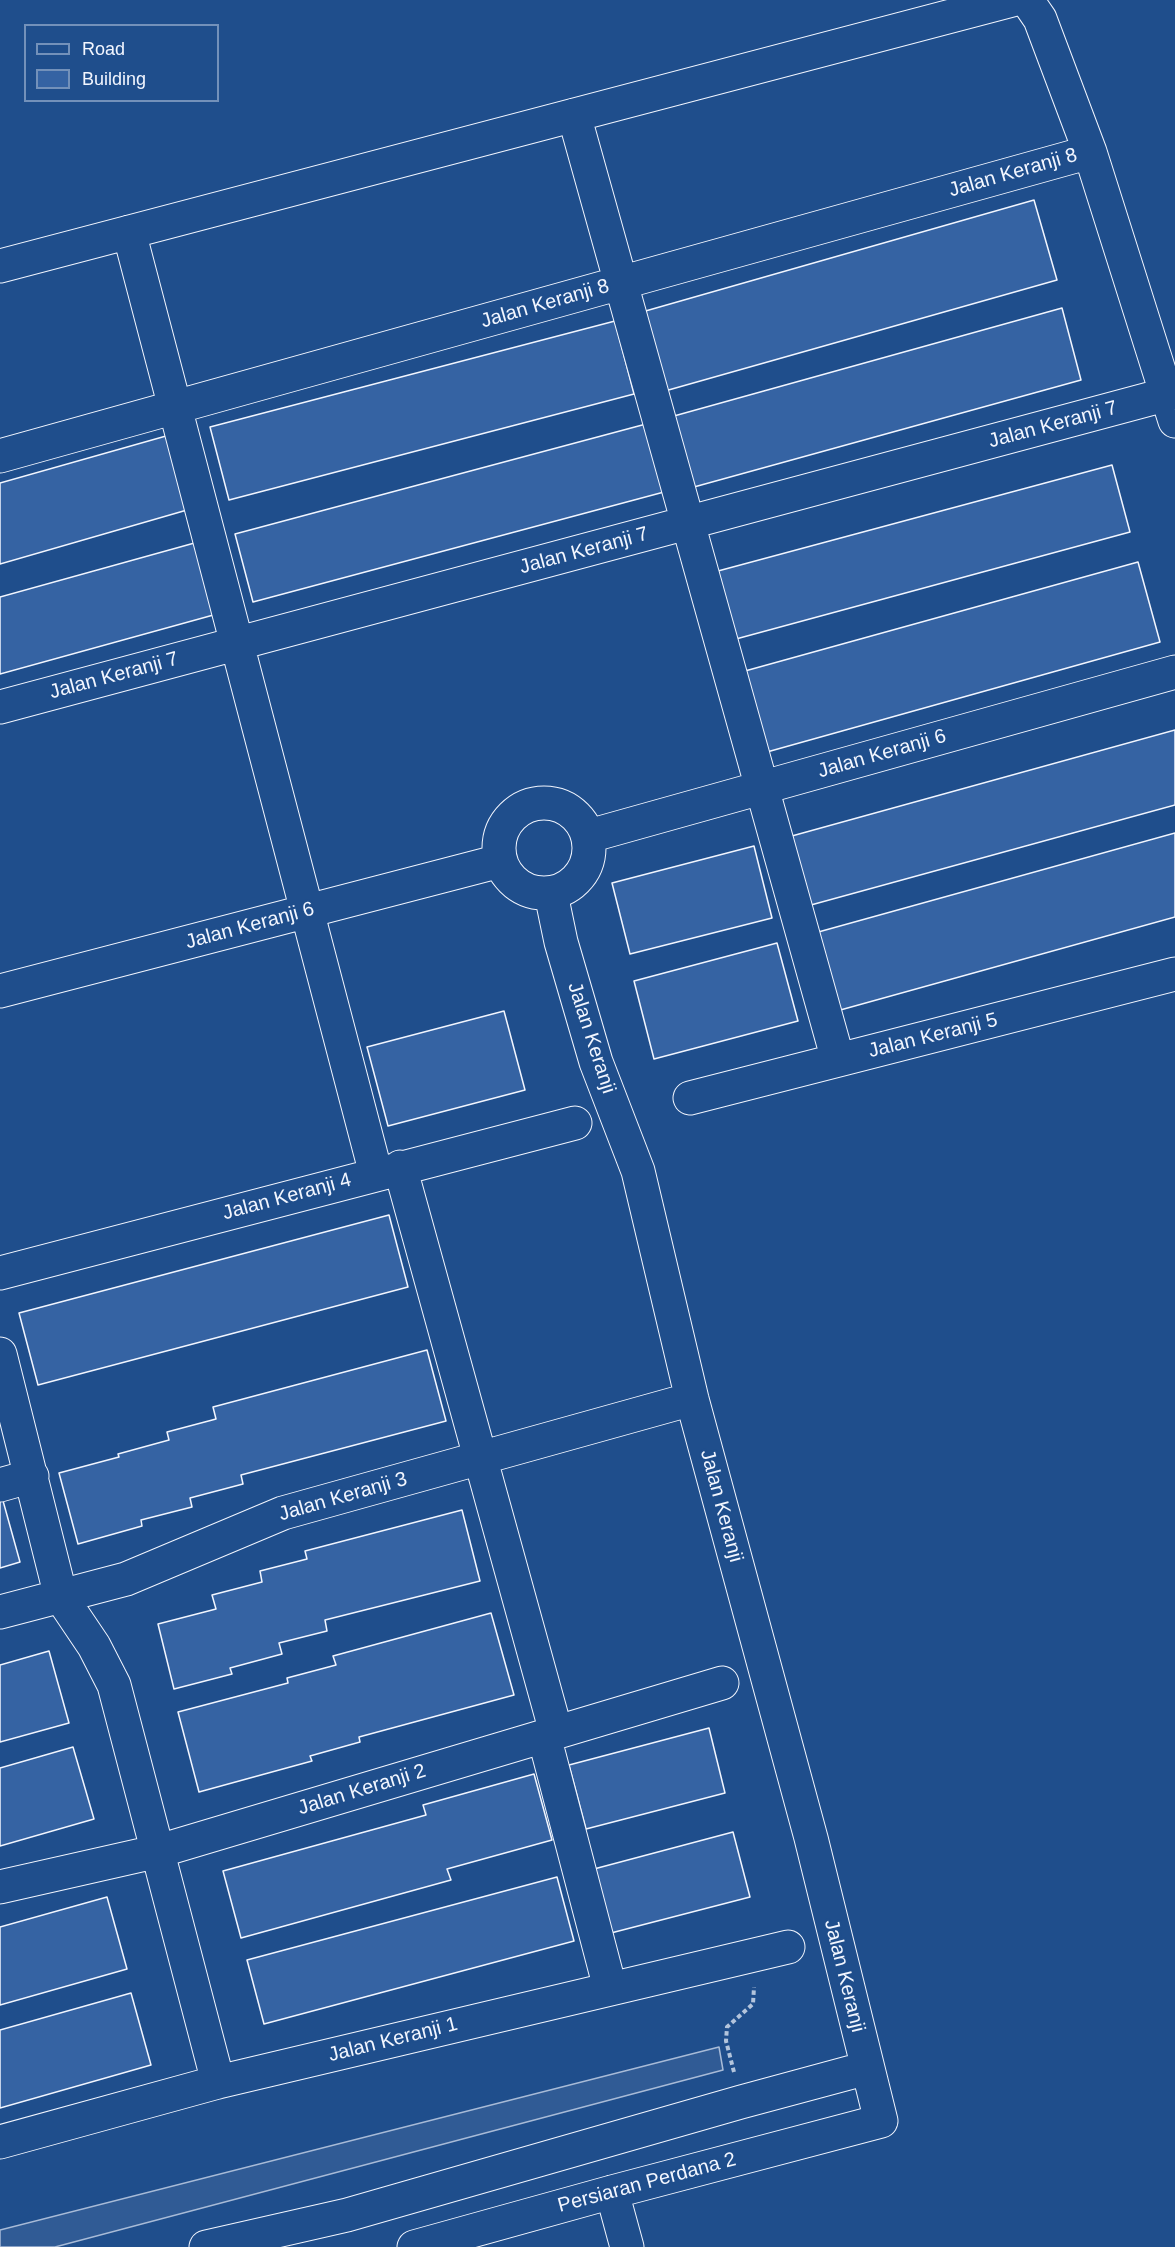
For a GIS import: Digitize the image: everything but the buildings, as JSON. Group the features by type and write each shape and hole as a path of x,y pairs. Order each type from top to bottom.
{"street":[{"path":"0,266 1012,0"},
{"path":"1027,0 1040,19 1090,152 1171,408"},
{"path":"574,115 838,1060"},
{"name":"Jalan Keranji 8","path":"0,456 1090,152"},
{"path":"129,232 307,911 481,1457 610,1988"},
{"name":"Jalan Keranji 7","path":"0,707 688,523 1171,408"},
{"name":"Jalan Keranji 6","path":"589,836 1175,672"},
{"path":"546,802 561,805 583,823 589,836 590,852 586,866 578,879 565,889 550,894 534,893 519,887 507,876 500,861 498,847 501,833 514,815 532,804 546,802"},
{"name":"Jalan Keranji 6","path":"0,991 500,861"},
{"name":"Jalan Keranji","path":"550,894 561,942 596,1062 638,1171 692,1399 811,1838 880,2121"},
{"name":"Jalan Keranji 5","path":"690,1098 1175,974"},
{"name":"Jalan Keranji 4","path":"0,1273 575,1123"},
{"path":"0,1354 61,1596 94,1646 114,1685 218,2082"},
{"name":"Jalan Keranji 3","path":"0,1612 126,1579 283,1513 692,1399"},
{"path":"0,1485 32,1476"},
{"name":"Jalan Keranji 2","path":"0,1887 159,1851 722,1683"},
{"name":"Jalan Keranji 1","path":"0,2142 218,2082 788,1947"},
{"path":"214,2246 347,2215 867,2068"},
{"name":"Persiaran Perdana 2","path":"414,2247 880,2121"},
{"path":"612,2192 627,2247"}],"path":[{"path":"741,2102 726,2041 727,2027 753,2004 754,1986 762,1982"}],"shaded area":[{"path":"719,2047 723,2070 55,2247 0,2247 0,2230"}]}
